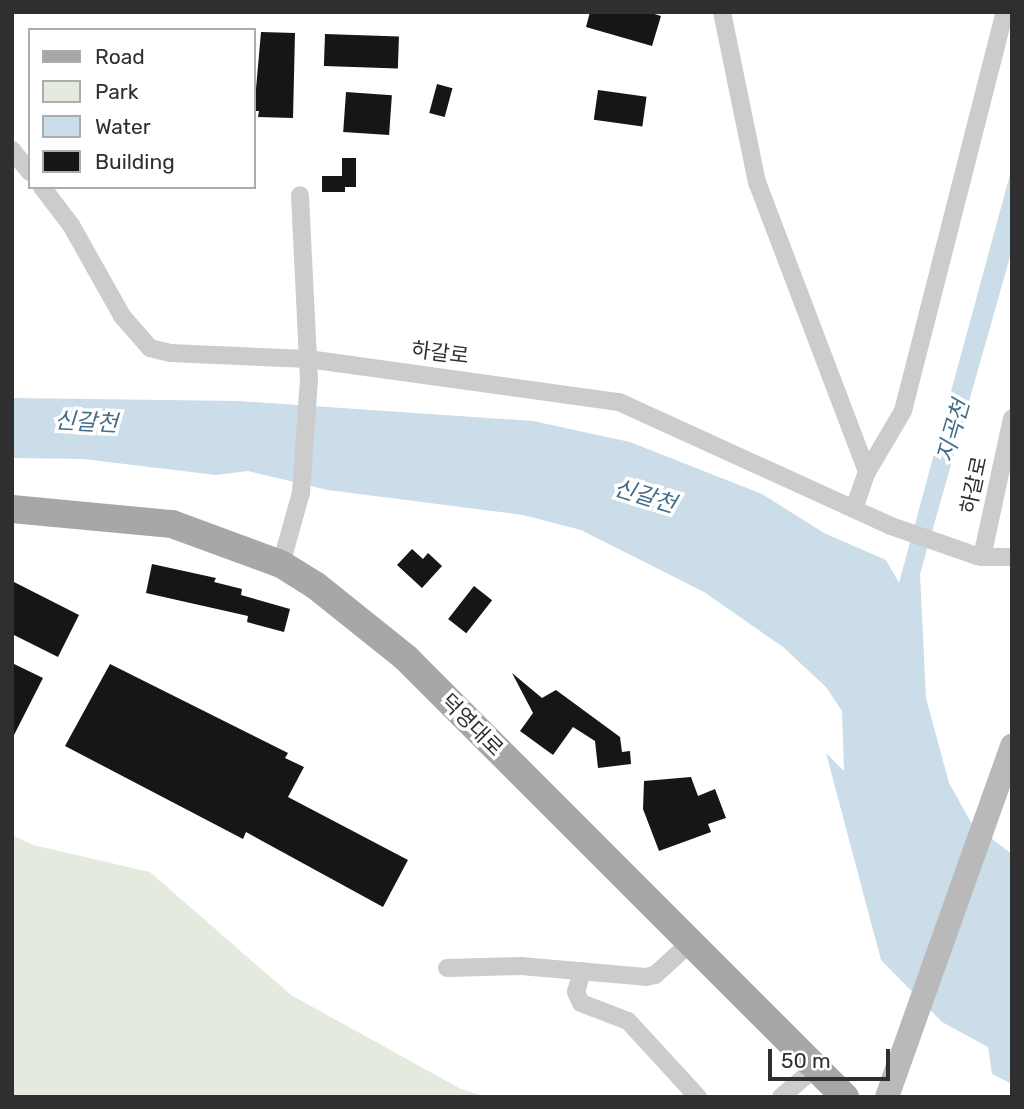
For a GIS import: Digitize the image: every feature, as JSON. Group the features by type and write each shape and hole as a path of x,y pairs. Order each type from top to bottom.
{"main road":[{"name":"덕영대로","path":"12,509 172,524 281,564 357,616 406,658 689,944 845,1097"},
{"path":"887,1097 902,1062 1012,746"},
{"path":"902,1062 903,1097"}],"street":[{"path":"722,12 757,182 867,472"},
{"path":"854,509 867,472 903,411 1005,12"},
{"path":"12,150 28,170"},
{"name":"하갈로","path":"44,189 71,225 122,316 150,348 170,353 308,350 618,402 891,526 979,556 1012,557"},
{"path":"281,564 301,493 309,380 300,195"},
{"name":"하갈로","path":"979,556 1012,418"},
{"path":"447,968 493,965 655,975 689,944"},
{"path":"582,971 576,992 581,1003 628,1021 698,1097"},
{"path":"780,1097 815,1068"}],"green space":[{"path":"12,835 33,845 150,872 291,995 461,1089 487,1097 12,1097"}],"water":[{"path":"1012,167 1012,250 920,574 926,698 949,783 972,824 1012,854 1012,1084 992,1074 988,1047 942,1022 881,960 826,753 844,771 842,711 826,687 783,647 704,592 581,530 523,515 328,490 248,471 216,475 83,459 12,458 12,398 239,401 533,421 630,442 762,494 824,533 886,560 899,583"}],"building":[{"path":"590,12 648,12 661,16 652,46 586,27"},
{"path":"261,32 295,33 293,118 258,117 256,88"},
{"path":"325,34 399,37 398,69 324,66"},
{"path":"437,84 452,88 445,117 429,113"},
{"path":"598,90 647,97 642,127 594,120"},
{"path":"346,92 392,95 389,135 343,132"},
{"path":"342,158 356,158 356,187 345,187 345,192 322,192 322,176 342,176"},
{"path":"412,549 423,559 428,553 442,566 422,588 397,565"},
{"path":"152,564 216,578 214,582 242,589 241,595 290,609 284,632 247,622 248,616 146,593"},
{"path":"12,581 79,615 58,657 12,634"},
{"path":"474,586 492,600 466,633 448,619"},
{"path":"12,663 43,678 12,739"},
{"path":"110,664 288,753 285,758 304,767 288,797 408,860 383,907 246,832 243,839 65,746"},
{"path":"512,673 542,698 556,690 620,737 622,752 630,751 631,764 598,768 595,741 573,727 553,755 520,731 533,713"},
{"path":"691,777 698,796 715,789 726,818 708,824 711,832 659,851 643,809 644,781"}],"water label":[{"name":"신갈천","path":"86,422"},
{"name":"지곡천","path":"953,431"},
{"name":"신갈천","path":"645,496"}]}
